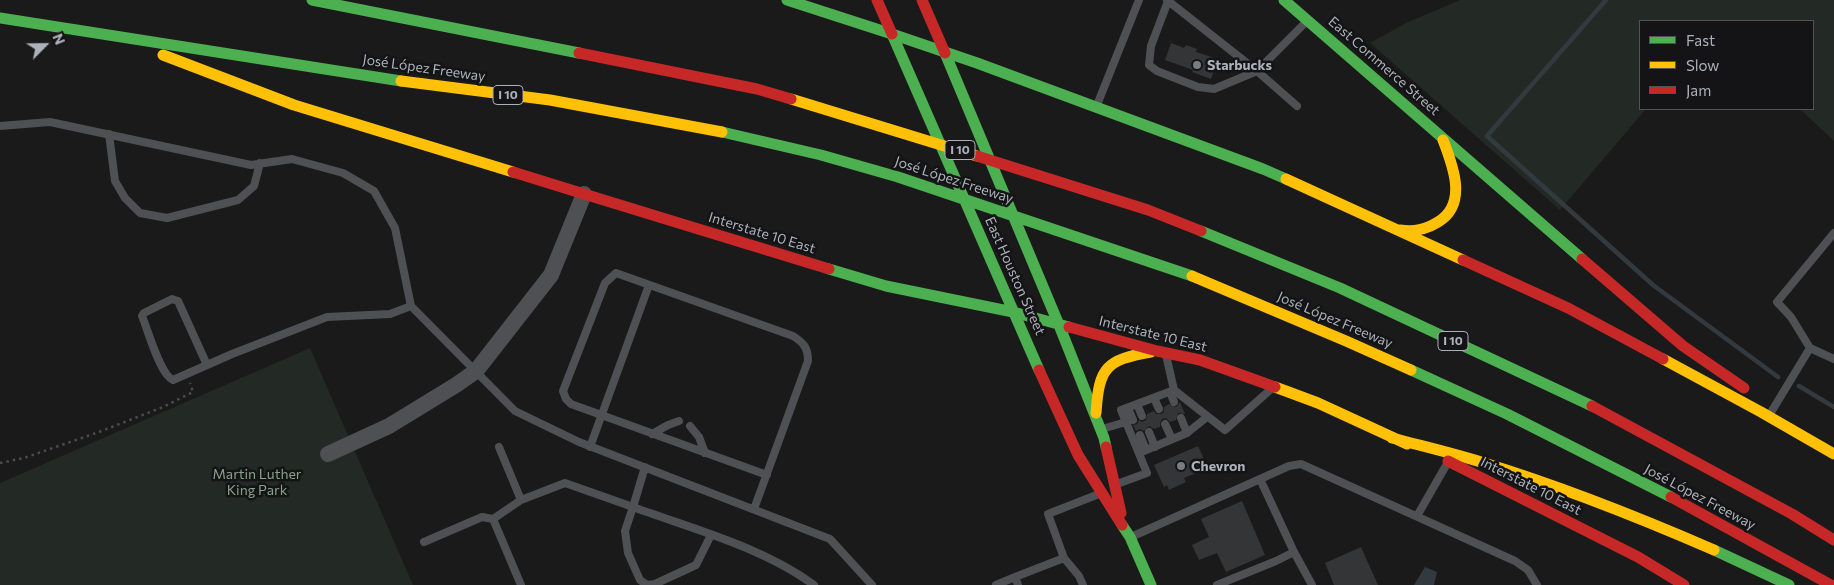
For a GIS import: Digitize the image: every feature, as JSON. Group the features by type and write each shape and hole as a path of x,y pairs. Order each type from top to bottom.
{"main road":[{"name":"José López Freeway","path":"312,0 757,89 1148,210 1358,296 1596,408 1792,514 1834,540"},
{"path":"787,0 892,34 1263,169 1568,308 1765,414 1834,454"},
{"name":"East Houston Street","path":"877,0 1013,312 1078,455 1128,534 1151,585"},
{"name":"East Houston Street","path":"922,0 1059,325 1098,424 1128,534"},
{"name":"East Commerce Street","path":"1284,0 1440,134 1618,292 1683,346 1757,397 1765,414"},
{"name":"José López Freeway","path":"0,18 377,78 550,100 736,134 821,155 898,178 1203,280 1346,341 1507,414 1701,512 1831,585"},
{"name":"Interstate 10 East","path":"112,36 294,105 886,286 1013,312 1161,352 1200,360 1318,402 1392,438 1448,461 1638,557 1684,585"},
{"path":"1393,229 1416,232 1442,221 1452,211 1457,181 1454,165 1440,134"},
{"path":"1098,424 1098,386 1103,372 1110,365 1130,355 1161,352"},
{"path":"1392,438 1505,469 1604,505 1742,562 1789,585"}],"street":[{"path":"328,454 389,426 476,371 551,275 584,194"}],"lane":[{"path":"1096,107 1139,0"},
{"path":"1297,106 1257,71 1168,0 1151,46 1149,65 1157,71 1198,87 1214,89 1257,71 1308,20"},
{"path":"0,126 50,122 251,164 292,159 343,173 374,191 396,228 411,306 515,411 590,447 830,539 872,585"},
{"path":"109,134 115,181 125,198 140,213 167,218 238,200 254,186 260,164"},
{"path":"1834,233 1777,302 1791,317 1810,348 1834,359"},
{"path":"754,509 767,475 808,361 808,353 804,343 793,336 616,273 605,283 563,391 566,399 571,404 601,416 767,475"},
{"path":"590,447 648,285"},
{"path":"207,365 178,301 172,299 148,310 142,316 166,375 173,380 327,317 390,314 411,306"},
{"path":"1765,414 1810,348"},
{"path":"1161,352 1174,402"},
{"path":"1172,391 1225,430 1273,387"},
{"path":"1143,452 1130,421 1121,410 1172,391"},
{"path":"1154,398 1159,409"},
{"path":"1137,404 1142,416"},
{"path":"1143,452 1188,432 1207,417"},
{"path":"1181,418 1188,432"},
{"path":"652,434 680,421"},
{"path":"1098,424 1130,421"},
{"path":"1165,424 1172,440"},
{"path":"690,426 699,436 705,453"},
{"path":"1149,432 1155,446"},
{"path":"1115,485 1147,472 1140,435"},
{"path":"499,447 521,500"},
{"path":"1418,516 1448,461"},
{"path":"1128,534 1289,466 1301,464 1515,562 1528,570 1537,585"},
{"path":"645,467 624,531 628,553 640,580 647,585 655,584 696,565 711,535"},
{"path":"1260,479 1294,552 1312,585"},
{"path":"424,542 482,517 493,519 521,500 565,483 762,554 794,570 814,585"},
{"path":"1083,585 1079,576 1064,558 1048,514 1102,492"},
{"path":"493,519 521,585"},
{"path":"1217,585 1294,552"},
{"path":"996,585 1017,581 1064,558"}],"path":[{"path":"0,463 24,458 163,407 193,392 187,374"}],"green space":[{"path":"1460,0 1834,0 1834,141 1801,110 1814,110 1814,20 1639,20 1639,110 1645,110 1560,210 1370,43 1406,23"},
{"name":"Martin Luther King Park","path":"310,348 413,585 0,585 0,483"}],"shaded area":[{"path":"1425,567 1437,572 1434,585 1414,585"}],"building":[{"name":"Starbucks","path":"1171,43 1184,48 1186,45 1197,49 1196,52 1218,59 1211,79 1165,60"},
{"name":"Chevron","path":"1180,402 1185,414 1178,413 1176,420 1170,422 1166,418 1162,419 1160,427 1154,429 1149,426 1144,431 1140,429 1136,431 1133,425 1137,424 1139,420 1142,422 1146,420 1147,414 1154,411 1156,414 1161,414 1164,412 1164,407 1169,404 1176,407"},
{"name":"Chevron","path":"1198,446 1208,468 1184,478 1186,482 1169,490 1167,485 1164,487 1154,465"},
{"path":"1242,501 1265,555 1226,572 1217,553 1199,560 1192,545 1209,537 1201,519"},
{"path":"1361,547 1378,585 1334,585 1325,563"}],"waterway":[{"path":"1606,0 1487,136 1653,285 1778,377"},
{"path":"1799,386 1834,407"}],"traffic: fast":[{"path":"312,0 579,53"},
{"path":"787,0 892,34"},
{"path":"1284,0 1582,259"},
{"path":"0,18 401,81"},
{"path":"892,34 977,63 1286,179"},
{"path":"892,34 1039,370"},
{"path":"945,53 1059,325 1106,447"},
{"path":"722,132 821,155 898,177 1192,276"},
{"path":"1201,231 1340,288 1592,406"},
{"path":"829,269 886,286 1013,312 1069,327"},
{"path":"1411,370 1507,414 1671,497"},
{"path":"1122,525 1130,537 1151,585"},
{"path":"1714,550 1789,585"}],"traffic: slow":[{"path":"163,55 294,105 513,172"},
{"path":"401,81 550,100 722,132"},
{"path":"791,99 977,156"},
{"path":"1400,230 1410,231 1429,227 1447,214 1453,205 1456,184 1451,161 1443,140"},
{"path":"1286,179 1463,260"},
{"path":"1192,276 1411,370"},
{"path":"1096,413 1100,385 1108,368 1124,358 1151,352"},
{"path":"1663,359 1834,454"},
{"path":"1275,387 1318,403 1407,444"},
{"path":"1392,438 1470,459 1540,481 1628,514 1714,550"}],"traffic: jam":[{"path":"877,0 892,34"},
{"path":"922,0 945,53"},
{"path":"579,53 757,89 791,99"},
{"path":"977,156 1148,210 1201,231"},
{"path":"513,172 584,194"},
{"path":"584,194 829,269"},
{"path":"1582,259 1683,346 1744,388"},
{"path":"1463,260 1568,308 1663,359"},
{"path":"1069,327 1157,351 1200,360 1275,387"},
{"path":"1039,370 1078,455 1122,525"},
{"path":"1592,406 1792,514 1834,540"},
{"path":"1106,447 1121,513"},
{"path":"1448,461 1638,557 1684,585"},
{"path":"1671,497 1831,585"}],"place":[{"name":"Starbucks","path":"1197,65"},
{"name":"Chevron","path":"1181,466"}]}
